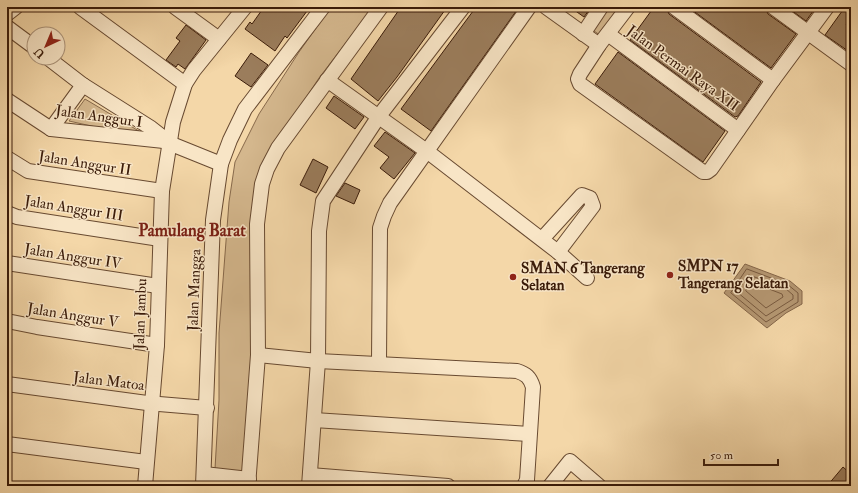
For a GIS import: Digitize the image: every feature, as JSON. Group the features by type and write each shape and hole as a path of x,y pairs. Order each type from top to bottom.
{"street":[{"path":"7,14 16,7"},
{"path":"80,7 186,84"},
{"path":"175,7 219,39"},
{"name":"Jalan Jambu","path":"145,486 157,344 162,191 166,142 186,84 194,70 245,7"},
{"name":"Jalan Mangga","path":"204,480 213,220 221,164 230,140 246,109 322,7"},
{"path":"204,480 249,482 258,355 257,224 262,184 267,169 278,148 381,7"},
{"path":"448,486 310,481 318,361 319,231 322,208 332,186 378,116 463,7"},
{"path":"379,362 380,228 384,216 390,203 428,152 529,7"},
{"name":"Jalan Permai Raya XII","path":"546,7 583,34 603,40 738,130"},
{"path":"583,34 602,7"},
{"path":"628,7 603,40 578,79 580,84 703,172 707,172 711,169 772,80 809,34 828,7"},
{"path":"674,7 772,80"},
{"path":"773,7 851,64"},
{"path":"7,27 26,41"},
{"path":"58,66 83,85 151,128 166,142 221,164"},
{"path":"327,80 428,152 573,263 587,278"},
{"path":"51,129 83,85"},
{"name":"Jalan Anggur I","path":"7,100 51,129 166,142"},
{"name":"Jalan Anggur II","path":"7,158 28,171 162,191"},
{"path":"542,239 582,195 590,198 593,206 558,252"},
{"name":"Jalan Anggur III","path":"7,213 17,217 160,239"},
{"name":"Jalan Anggur IV","path":"7,263 158,286"},
{"name":"Jalan Anggur V","path":"7,321 37,327 157,344"},
{"path":"258,355 318,361 379,362 517,371 525,374 530,378 532,387 527,480 524,486"},
{"name":"Jalan Matoa","path":"7,384 153,403 207,408"},
{"path":"314,420 529,434"},
{"path":"7,444 146,462"},
{"path":"550,486 570,461 599,486"}],"shaded area":[{"path":"331,7 373,7 319,78 280,137 261,182 248,486 214,486 219,400 219,333 229,202 235,162 259,114 299,52"},
{"path":"604,7 632,7 608,41 590,28"},
{"path":"85,99 154,140 69,121"}],"water":[{"path":"745,264 790,281 802,291 802,304 786,313 767,328 724,293"}],"building":[{"path":"264,7 310,7 287,38 285,36 275,51 245,29 250,22 252,24"},
{"path":"401,7 441,7 445,10 378,101 351,79"},
{"path":"476,7 519,7 431,131 401,109"},
{"path":"570,7 585,7 589,10 584,17"},
{"path":"654,7 666,7 669,14 761,82 738,116 735,117 630,40"},
{"path":"688,7 765,7 768,14 796,34 771,68"},
{"path":"787,7 816,7 806,21"},
{"path":"845,7 851,7 851,18 846,25 851,29 851,53 825,35"},
{"path":"186,25 206,40 185,69 178,64 176,67 166,60 180,41 176,38"},
{"path":"618,52 725,131 703,162 595,84"},
{"path":"251,53 268,65 251,87 235,76"},
{"path":"334,96 364,117 355,129 326,108"},
{"path":"385,132 415,153 394,179 380,168 389,157 374,146"},
{"path":"313,159 328,167 316,193 300,185"},
{"path":"345,183 360,190 354,204 336,196"},
{"path":"843,467 851,474 851,486 827,486"}],"place":[{"name":"SMPN 17 Tangerang Selatan","path":"670,275"},
{"name":"SMAN 6 Tangerang Selatan","path":"513,277"}],"district":[{"name":"Pamulang Barat","path":"192,230"}]}
